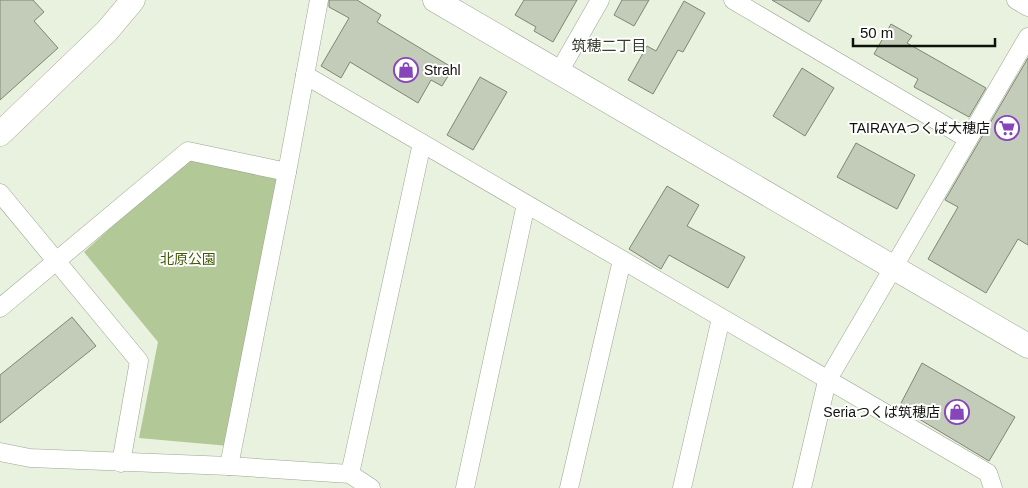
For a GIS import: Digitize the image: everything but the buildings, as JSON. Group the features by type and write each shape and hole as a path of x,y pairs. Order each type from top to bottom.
{"street":[{"path":"0,134 107,31 132,0"},
{"path":"229,466 319,0"},
{"path":"435,0 1028,346"},
{"path":"559,72 600,0"},
{"path":"733,0 968,138"},
{"path":"1016,0 1028,7"},
{"path":"802,488 827,381 1028,37"},
{"path":"305,75 827,381 988,473 992,488"},
{"path":"350,474 422,143"},
{"path":"0,308 58,262 188,151 287,172"},
{"path":"0,193 139,361 121,462"},
{"path":"465,488 526,204"},
{"path":"569,488 622,260"},
{"path":"682,488 721,318"},
{"path":"0,452 30,458 229,466 350,474 370,488"}],"green space":[{"name":"北原公園","path":"199,147 281,165 229,446 139,438 158,342 84,252"}],"place":[{"name":"Strahl","path":"406,70"},
{"name":"TAIRAYAつくば大穂店","path":"1007,128"},
{"name":"Seriaつくば筑穂店","path":"957,412"}],"district":[{"name":"筑穂二丁目","path":"609,45"}]}
